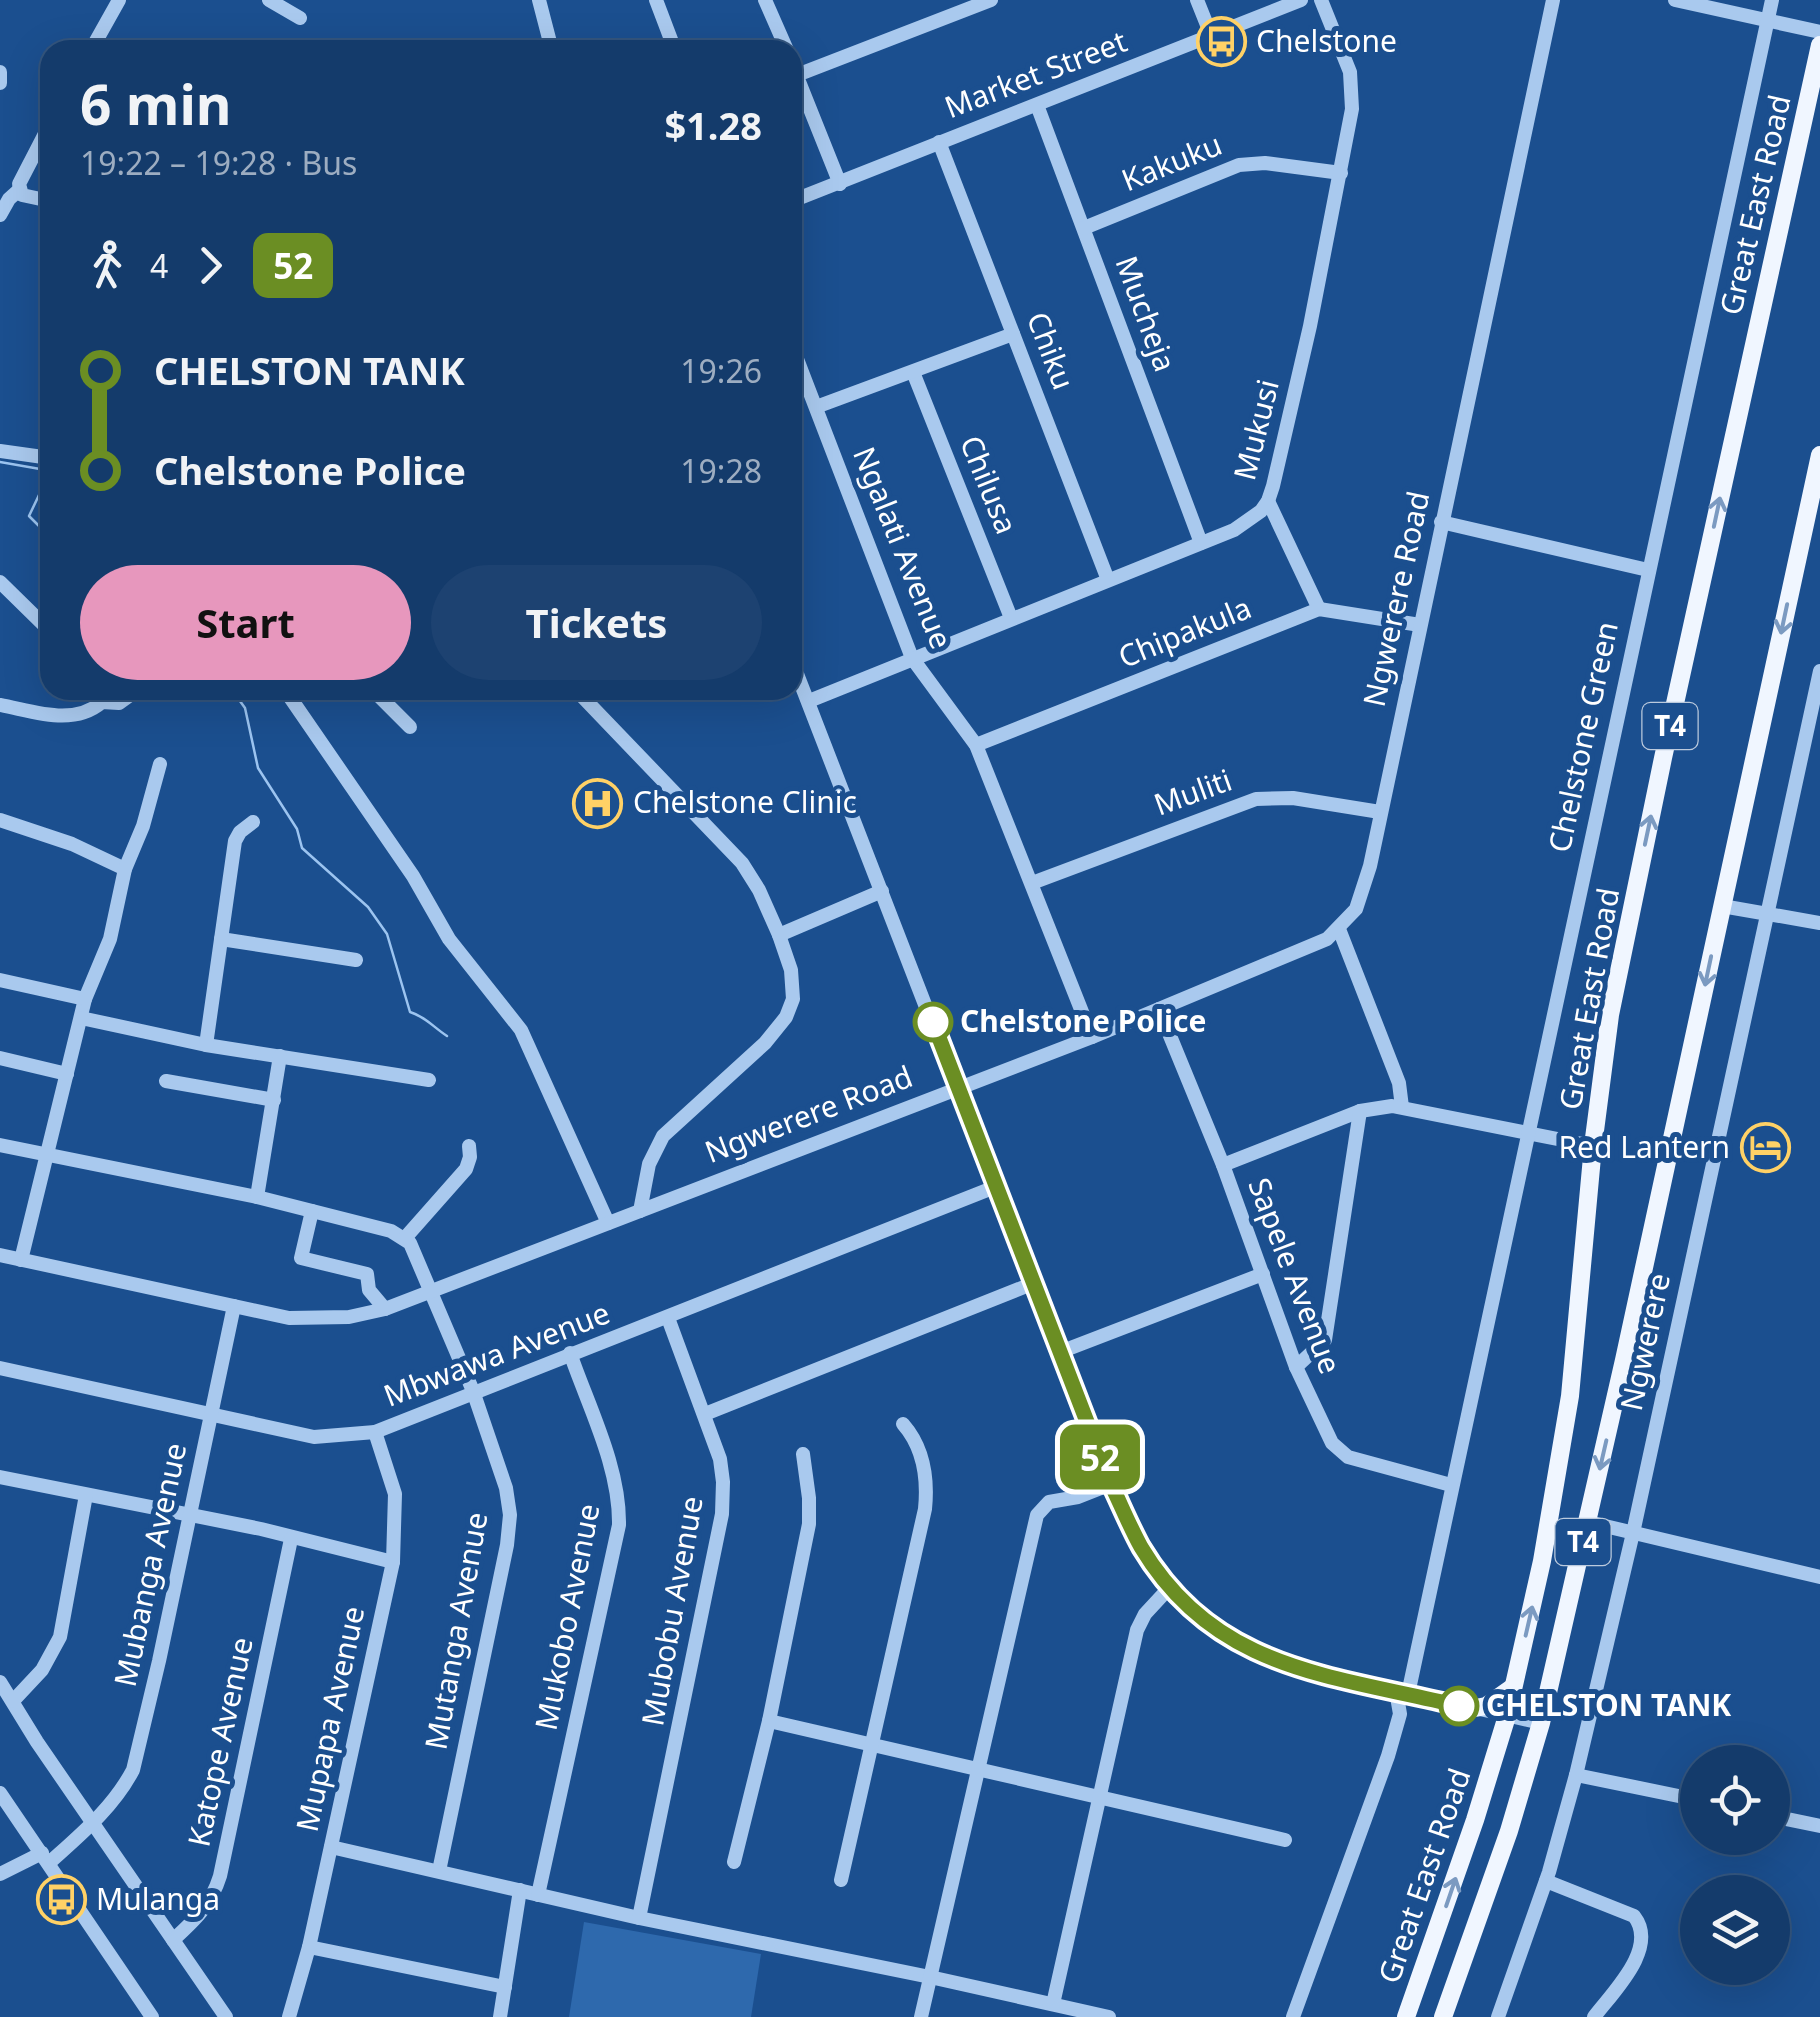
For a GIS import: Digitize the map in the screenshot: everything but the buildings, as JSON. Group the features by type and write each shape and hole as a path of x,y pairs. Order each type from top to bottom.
{"main road":[{"name":"Great East Road","path":"1406,2017 1507,1716 1542,1562 1562,1452 1610,1015 1820,45"},
{"name":"Great East Road","path":"1446,2015 1541,1724 1820,455"},
{"path":"1470,1709 1486,1706 1514,1687"},
{"path":"1470,1709 1484,1717 1494,1730 1498,1746"}],"street":[{"path":"97,40 119,0"},
{"path":"268,0 300,18"},
{"path":"540,0 550,40"},
{"path":"656,0 672,40"},
{"path":"766,0 783,40"},
{"path":"802,67 990,0"},
{"path":"1197,0 1211,35"},
{"name":"Market Street","path":"802,197 1301,0"},
{"name":"Mukusi","path":"809,702 1234,530 1268,502 1293,403 1352,109 1350,72 1321,0"},
{"name":"Ngwerere Road","path":"0,1255 315,1320 385,1310 1092,1037 1327,939 1356,909 1362,895 1553,0"},
{"path":"1675,0 1820,32"},
{"name":"Chelstone Green","path":"1293,2017 1400,1714 1772,0"},
{"path":"0,72 0,83"},
{"path":"802,87 840,184"},
{"name":"Mucheja","path":"1037,105 1201,543"},
{"path":"0,215 19,190 40,142"},
{"name":"Chiku","path":"939,142 1108,580"},
{"name":"Kakuku","path":"1084,228 1253,162 1341,173"},
{"path":"19,190 27,198 40,200"},
{"path":"816,407 1013,334"},
{"name":"Ngalati Avenue","path":"802,371 912,658 976,745 1092,1037"},
{"name":"Chilusa","path":"913,372 1011,618"},
{"path":"0,452 40,457"},
{"path":"1268,502 1319,609 1420,625"},
{"path":"1440,522 1648,570"},
{"path":"0,582 40,621"},
{"name":"Chipakula","path":"976,745 1319,609"},
{"name":"Ngwerere","path":"1498,2017 1546,1881 1576,1775 1634,1533 1820,672"},
{"path":"802,685 1111,1484 1140,1546 1170,1588 1209,1625 1250,1651 1281,1664 1541,1724"},
{"path":"0,705 72,717 94,710 98,700"},
{"path":"291,700 413,876 449,940 521,1030 608,1223"},
{"path":"382,700 410,727"},
{"path":"586,700 734,852 759,890 779,935 793,986 786,1017 765,1044 662,1136 649,1164 640,1211"},
{"path":"21,1260 85,999 110,939 125,869 143,826 160,764"},
{"name":"Muliti","path":"1032,883 1256,800 1293,798 1380,812"},
{"path":"0,820 72,844 125,869"},
{"path":"206,1045 235,841 253,822"},
{"path":"779,935 882,891"},
{"path":"1722,906 1820,922"},
{"path":"1338,929 1399,1084 1402,1107"},
{"path":"221,939 356,960"},
{"path":"0,980 85,999"},
{"name":"Sapele Avenue","path":"1159,1009 1223,1165 1296,1367 1332,1443 1342,1455 1451,1485"},
{"path":"81,1018 206,1045 429,1080"},
{"path":"256,1197 280,1056"},
{"path":"0,1058 67,1074"},
{"path":"166,1081 274,1100"},
{"path":"1223,1165 1360,1111 1402,1107 1593,1146"},
{"path":"1296,1367 1325,1340 1360,1111"},
{"path":"0,1146 256,1197 405,1238 466,1169 468,1146"},
{"name":"Mbwawa Avenue","path":"0,1368 314,1437 376,1432 995,1187"},
{"path":"312,1211 301,1258 367,1274 369,1290 385,1310"},
{"name":"Mutanga Avenue","path":"405,1238 433,1292 473,1392 506,1488 510,1515 439,1871"},
{"path":"1060,1352 1263,1274"},
{"path":"705,1414 1034,1282"},
{"name":"Mubanga Avenue","path":"0,1874 45,1858 94,1823 125,1786 139,1752 234,1306"},
{"name":"Mubobu Avenue","path":"639,1918 722,1514 724,1482 705,1414 668,1318"},
{"name":"Mukobo Avenue","path":"538,1895 619,1525 620,1499 570,1353"},
{"path":"841,1880 925,1509 925,1471 911,1434 903,1424"},
{"name":"Mupapa Avenue","path":"289,2017 310,1947 393,1562 395,1494 376,1432"},
{"path":"734,1862 769,1722 808,1524 803,1454"},
{"path":"0,1477 260,1529 393,1562"},
{"path":"921,2017 1036,1515 1050,1502 1078,1497 1111,1484"},
{"path":"12,1700 42,1670 60,1636 86,1496"},
{"path":"1588,1522 1820,1577"},
{"name":"Katope Avenue","path":"173,1940 214,1898 291,1539"},
{"path":"1053,2004 1137,1630 1145,1614 1170,1588"},
{"path":"0,1682 226,2017"},
{"path":"769,1722 1285,1840"},
{"path":"1576,1775 1680,1796"},
{"path":"0,1793 152,2017"},
{"path":"1790,1820 1820,1826"},
{"path":"332,1847 639,1918 1108,2017"},
{"path":"1546,1881 1634,1916 1640,1924 1639,1951 1594,2017"},
{"path":"500,2017 520,1890"},
{"path":"310,1947 505,1987"}],"shaded area":[{"path":"584,1922 761,1954 751,2017 569,2017"}],"waterway":[{"path":"0,462 40,469"},
{"path":"40,493 29,516 40,527"},
{"path":"239,700 245,708 258,768 297,829 302,848 368,907 387,934 410,1012 447,1036"}],"bus line":[{"name":"52","path":"933,1022 1111,1484 1140,1546 1170,1588 1209,1625 1265,1658 1459,1706"}],"place":[{"name":"Chelstone","path":"1221,42"},
{"name":"Chelstone Clinic","path":"598,803"},
{"name":"Chelstone Police","path":"933,1022"},
{"name":"Red Lantern","path":"1765,1148"},
{"name":"CHELSTON TANK","path":"1459,1706"},
{"name":"Mulanga","path":"61,1900"}]}
